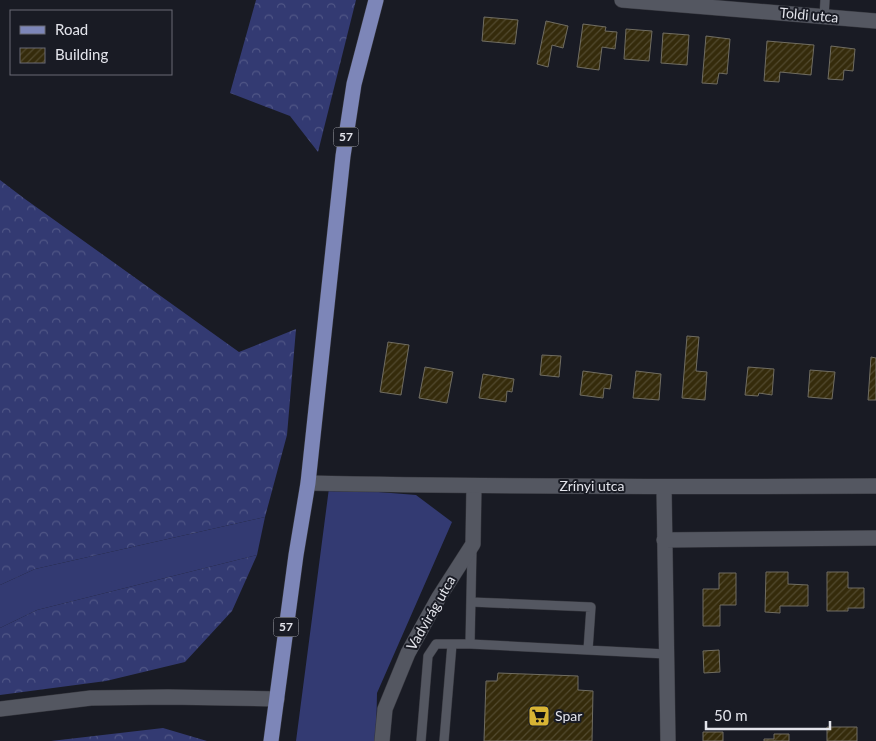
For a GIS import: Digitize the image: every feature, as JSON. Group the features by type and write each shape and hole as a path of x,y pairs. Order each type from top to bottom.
{"main road":[{"name":"57","path":"271,741 296,555 308,483 343,156 354,84 376,0"}],"street":[{"name":"Toldi utca","path":"622,0 876,21"},
{"name":"Zrínyi utca","path":"308,483 474,486 876,486"},
{"name":"Vadvirág utca","path":"382,741 385,709 408,653 439,597 472,544 474,486"},
{"path":"664,487 668,741"},
{"path":"664,540 876,538"},
{"path":"0,709 91,698 277,698"}],"lane":[{"path":"824,17 825,0"},
{"path":"470,644 472,544"},
{"path":"471,602 591,608 588,650"},
{"path":"422,741 428,656 436,644 666,654"},
{"path":"444,741 452,644"}],"green space":[{"path":"256,0 356,0 318,152 290,116 230,93"},
{"path":"0,180 239,352 296,329 287,435 265,517 35,569 0,585"},
{"path":"329,488 416,495 452,522 377,693 376,741 296,741"},
{"path":"265,517 257,555 37,610 0,628 0,585 35,569"},
{"path":"257,555 232,611 185,662 106,681 0,695 0,628 37,610"},
{"path":"163,728 207,741 51,741"}],"building":[{"path":"484,17 518,20 515,44 482,41"},
{"path":"546,21 568,26 563,48 552,45 548,67 537,64"},
{"path":"583,24 606,27 605,31 617,32 615,49 602,47 599,70 577,67"},
{"path":"626,29 652,31 649,61 624,59"},
{"path":"663,33 689,35 687,65 661,63"},
{"path":"706,36 730,39 727,74 719,73 717,84 702,83"},
{"path":"767,41 814,45 811,75 780,72 779,82 764,81"},
{"path":"831,46 855,49 853,71 844,70 843,80 828,79"},
{"path":"687,336 699,337 696,371 707,372 705,400 682,398"},
{"path":"388,342 409,345 401,395 380,392"},
{"path":"542,355 561,356 559,377 540,375"},
{"path":"871,357 876,358 876,400 868,400"},
{"path":"425,367 453,372 447,403 419,398"},
{"path":"748,367 774,369 772,395 759,393 758,396 745,395"},
{"path":"810,370 835,372 832,399 808,397"},
{"path":"583,371 612,375 610,389 604,388 603,398 580,395"},
{"path":"636,371 661,374 659,400 633,398"},
{"path":"483,374 514,379 512,392 507,391 506,402 479,398"},
{"path":"766,572 788,572 788,584 808,585 808,606 780,606 780,613 765,612"},
{"path":"827,572 848,572 848,588 864,588 864,608 848,608 848,611 827,611"},
{"path":"719,573 736,573 736,605 720,605 720,626 703,626 703,589 719,589"},
{"path":"719,650 720,672 704,673 703,651"},
{"name":"Spar","path":"498,673 578,676 578,690 593,691 592,741 484,741 486,681 497,681"},
{"path":"827,727 857,727 857,741 827,741"},
{"path":"703,732 723,732 723,741 703,741"},
{"path":"774,734 789,734 789,741 764,741 764,739 774,739"}],"place":[{"name":"Spar","path":"539,716"}]}
